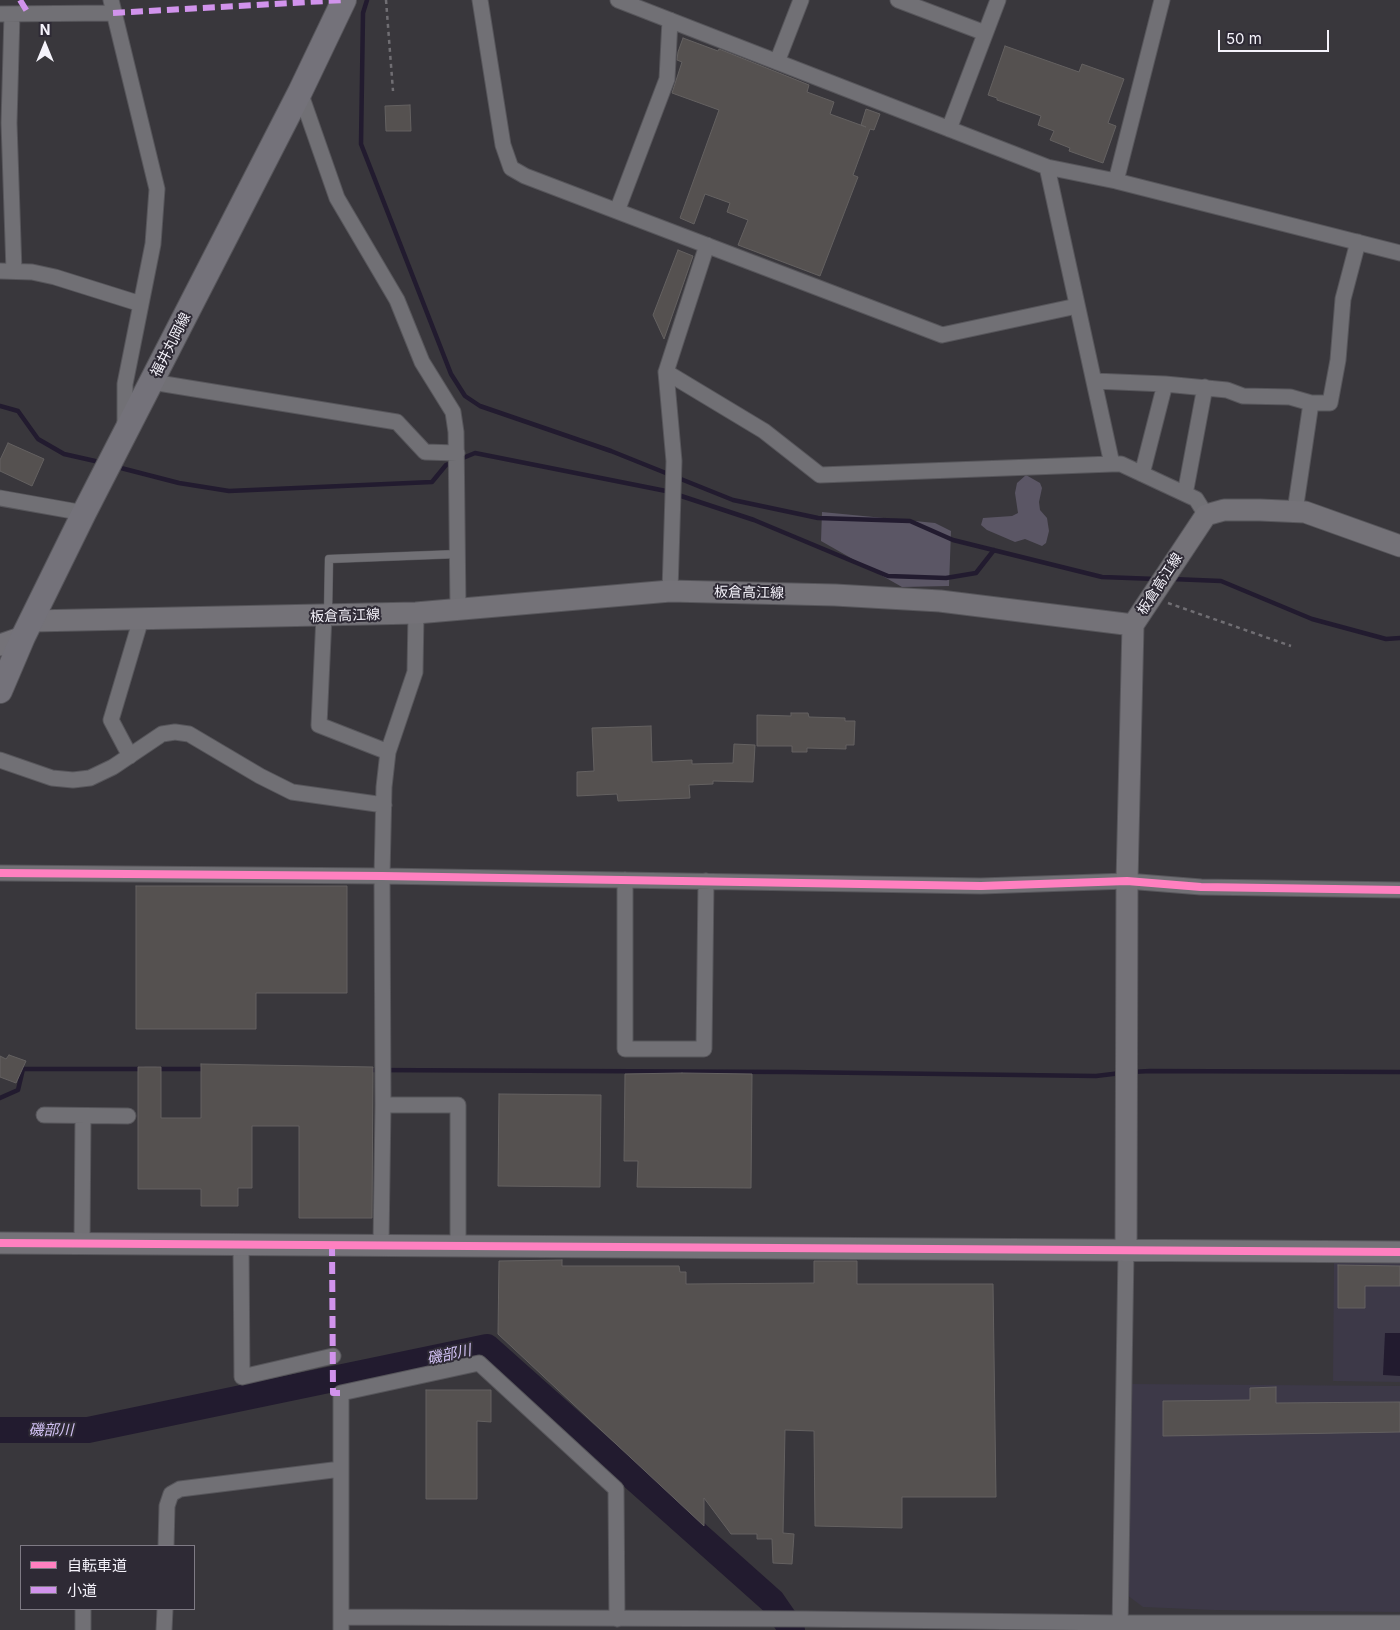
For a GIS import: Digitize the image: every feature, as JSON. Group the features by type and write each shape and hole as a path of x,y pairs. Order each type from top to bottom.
{"main road":[{"name":"福井丸岡線","path":"0,691 27,629 84,513 300,92 344,0"}],"street":[{"path":"480,0 503,145 512,168 525,176 942,335 1077,306"},
{"path":"618,0 1047,167 1116,181 1400,253"},
{"path":"777,62 800,0"},
{"path":"898,0 985,33"},
{"path":"949,129 998,0"},
{"path":"1116,181 1162,0"},
{"path":"125,435 125,384 141,304 153,244 157,189 112,6 6,14 7,271 32,272 55,277 141,304"},
{"path":"617,211 667,79 670,20"},
{"path":"300,92 337,198 397,300 422,362 453,412 457,453 458,609"},
{"path":"1047,167 1112,464"},
{"path":"1094,381 1205,387 1227,390 1243,396 1290,397 1311,403 1330,403 1338,360 1343,299 1358,242"},
{"path":"670,591 674,461 666,372 707,245"},
{"path":"666,372 764,431 820,475 1121,464 1196,499 1206,516 1224,510 1304,512 1400,546"},
{"path":"152,382 398,422 425,452 457,453"},
{"path":"1142,474 1165,384"},
{"path":"1185,494 1205,387"},
{"path":"1295,511 1311,403"},
{"path":"0,498 84,513"},
{"name":"板倉高江線","path":"0,645 27,629 141,619 416,613 670,591 835,595 940,601 1133,625 1206,516"},
{"path":"381,1244 383,1105 382,876 384,805 388,752 415,672 416,613"},
{"path":"326,616 319,725 388,752"},
{"path":"130,756 111,720 141,619"},
{"path":"1120,1627 1126,1251 1127,881 1133,625"},
{"path":"0,760 52,778 73,780 90,778 113,767 162,734 175,732 189,734 260,776 292,792 384,805"},
{"path":"0,873 382,876 982,886 1127,881 1201,887 1400,890"},
{"path":"625,880 626,1049 704,1049 706,882"},
{"path":"383,1105 458,1106 458,1245"},
{"path":"44,1115 84,1117 128,1116"},
{"path":"82,1244 84,1117"},
{"path":"0,1243 1400,1252"},
{"path":"241,1244 242,1377 332,1356"},
{"path":"617,1619 616,1489 479,1363 341,1393 341,1624 445,1624 617,1619 768,1625 1120,1627 1400,1623"},
{"path":"166,1545 167,1506 171,1494 180,1489 341,1469"},
{"path":"83,1610 83,1630"},
{"path":"164,1630 165,1610"}],"lane":[{"path":"326,616 329,559 458,554"}],"path":[{"path":"386,0 393,91"},
{"path":"1155,593 1291,646"}],"shaded area":[{"path":"1026,475 1040,483 1042,488 1039,502 1040,510 1047,518 1049,531 1046,543 1042,546 1025,539 1015,542 987,530 981,525 983,518 1012,516 1018,513 1015,493 1017,483"},
{"path":"822,512 935,523 951,531 949,586 902,587 821,541"},
{"path":"1334,1262 1400,1262 1400,1382 1333,1381"},
{"path":"1385,1333 1400,1333 1400,1376 1383,1375"},
{"path":"1130,1384 1400,1386 1400,1612 1214,1610 1143,1607 1127,1595"}],"building":[{"path":"683,38 718,51 719,49 809,85 807,92 834,102 830,114 866,127 861,125 866,109 880,114 874,130 870,129 853,175 858,177 820,276 738,245 748,220 727,212 730,203 705,194 694,224 680,218 719,110 672,93 682,62 677,60"},
{"path":"1005,46 1079,72 1082,64 1124,79 1108,123 1116,126 1103,163 1069,151 1070,148 1050,140 1054,131 1038,125 1041,116 988,95"},
{"path":"410,105 411,131 386,131 385,106"},
{"path":"678,250 693,256 664,339 653,315"},
{"path":"8,443 44,459 32,486 0,471 0,460"},
{"path":"791,713 808,713 809,717 845,718 845,721 855,721 854,745 846,745 846,749 807,748 807,752 792,752 792,746 757,746 757,715 791,716"},
{"path":"651,726 652,762 692,760 692,764 733,763 734,744 755,745 753,782 713,781 713,784 689,785 690,798 618,801 617,794 577,796 577,772 594,771 592,728"},
{"path":"136,886 347,886 347,993 256,993 256,1029 136,1029"},
{"path":"9,1055 26,1061 16,1083 0,1077 0,1056 6,1059"},
{"path":"201,1064 373,1067 372,1218 299,1218 299,1126 252,1126 252,1188 238,1188 238,1206 201,1206 201,1189 138,1189 138,1067 161,1067 161,1118 201,1118"},
{"path":"625,1074 752,1074 751,1188 637,1187 638,1161 624,1161"},
{"path":"499,1094 601,1095 600,1187 498,1186"},
{"path":"562,1260 562,1266 679,1266 680,1272 686,1272 686,1284 814,1283 814,1261 857,1261 857,1284 993,1284 996,1497 902,1497 902,1528 815,1526 814,1431 785,1430 783,1533 794,1534 792,1564 773,1563 772,1539 757,1539 757,1534 731,1534 704,1498 704,1526 498,1334 499,1261"},
{"path":"1338,1265 1400,1266 1400,1286 1365,1286 1365,1308 1338,1308"},
{"path":"1276,1387 1276,1403 1400,1402 1400,1432 1163,1436 1163,1401 1250,1400 1250,1388"},
{"path":"426,1390 491,1390 491,1422 477,1421 477,1499 426,1499"}],"waterway":[{"path":"367,0 363,13 361,144 451,374 465,396 480,406 611,451 733,500 818,518 910,521 953,540 1102,577 1156,579"},
{"path":"0,406 18,411 38,439 64,454 95,461"},
{"path":"117,467 179,483 229,491 432,482 446,465 475,453 666,491 754,520 888,576 946,578 976,573 994,550"},
{"path":"1172,579 1221,581 1312,619 1386,639 1400,638"},
{"path":"0,1098 18,1090 23,1069 144,1069"},
{"path":"157,1069 206,1069"},
{"path":"369,1070 1096,1076 1121,1073"},
{"path":"1131,1072 1400,1072"},
{"name":"磯部川","path":"0,1430 88,1430 487,1347 772,1601 792,1630"}],"marked path":[{"path":"20,0 28,13"},
{"path":"113,13 344,0"},
{"path":"332,1244 333,1393 341,1393"}],"cycle path":[{"path":"0,873 382,876 981,886 1127,881 1201,887 1400,890"},
{"path":"0,1243 1400,1252"}]}
